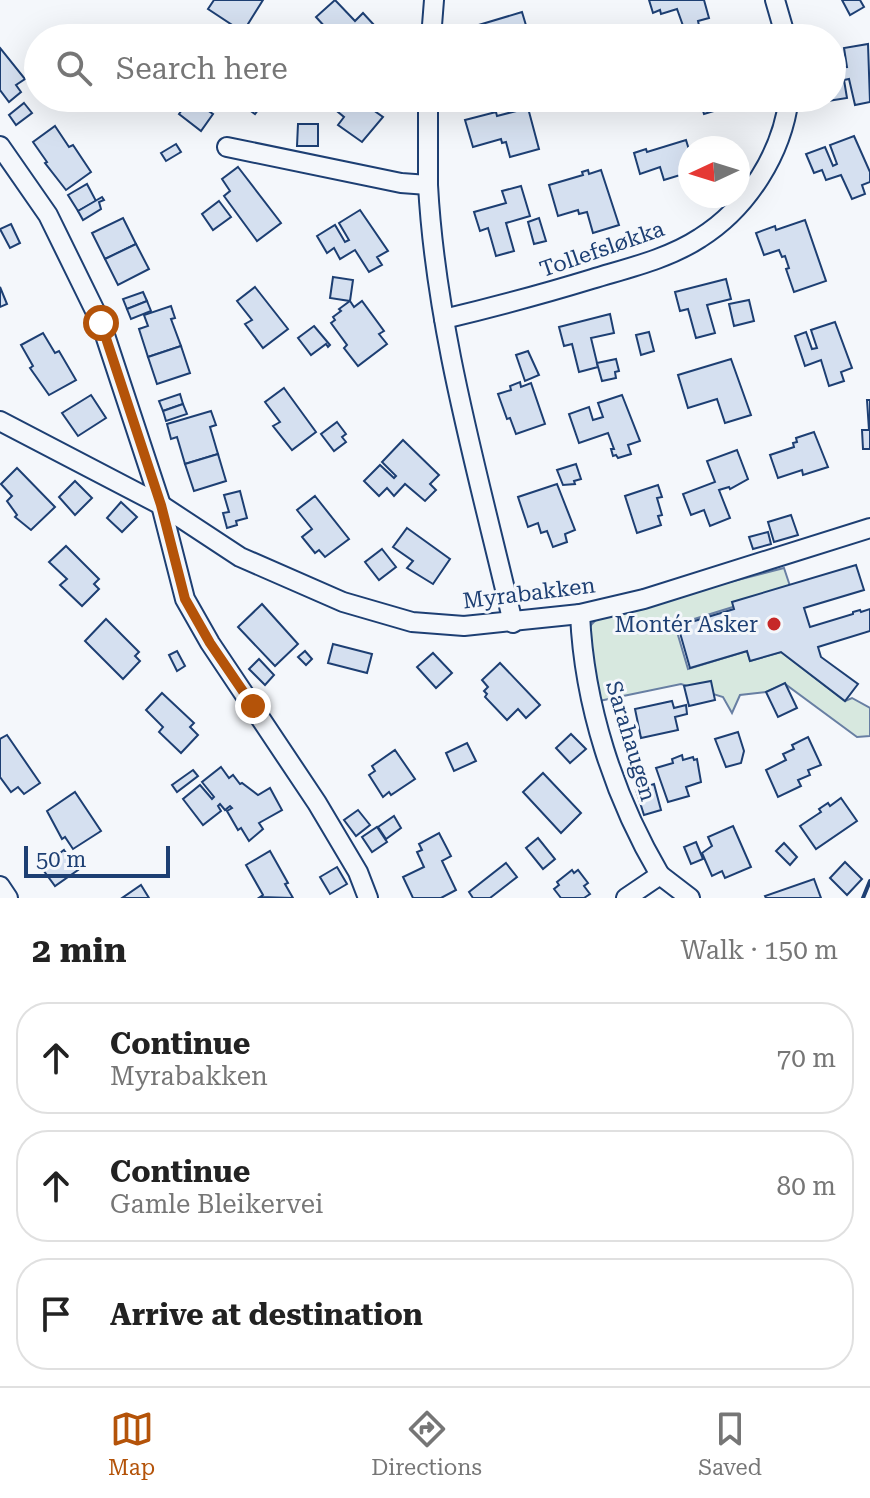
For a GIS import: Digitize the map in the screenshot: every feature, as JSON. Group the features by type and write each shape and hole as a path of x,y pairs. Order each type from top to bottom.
{"street":[{"path":"432,24 434,0"},
{"path":"775,0 782,24"},
{"path":"428,112 428,185 433,256 444,319 513,623"},
{"name":"Tollefsløkka","path":"444,319 536,298 645,263 698,240 717,226 772,159 787,112"},
{"path":"0,146 48,215 101,323 161,505 185,599 210,643 317,803 358,872 368,898"},
{"path":"227,147 401,183 428,185"},
{"name":"Myrabakken","path":"0,421 161,505 240,557 343,602 412,622 464,626 580,614 644,599 870,528"},
{"name":"Sarahaugen","path":"580,614 582,658 609,763 638,837 660,875 690,898"},
{"path":"626,898 660,875"},
{"path":"0,886 8,898"}],"shaded area":[{"path":"784,568 791,589 675,625 688,669 747,651 750,661 781,652 845,701 852,698 870,708 870,736 857,737 785,684 766,692 740,695 732,713 723,697 681,684 599,701 588,635 595,621 609,613"}],"building":[{"path":"214,0 263,0 248,24 231,24 208,9"},
{"path":"335,0 355,21 363,13 373,24 322,24 316,17"},
{"path":"649,0 704,0 709,18 698,21 699,24 682,24 677,9 653,13"},
{"path":"842,0 860,0 864,7 850,15"},
{"path":"522,12 526,24 482,24"},
{"path":"868,44 870,102 855,105 849,79 846,80 846,48"},
{"path":"0,48 24,80 16,85 21,92 9,102 0,90"},
{"path":"24,103 24,112 32,113 16,125 9,115"},
{"path":"210,112 213,114 201,131 179,114"},
{"path":"338,112 376,112 383,117 362,142 338,125 344,117"},
{"path":"496,112 497,116 529,112 539,149 510,157 506,142 502,143 501,139 473,147 465,120"},
{"path":"298,124 318,124 318,146 297,146"},
{"path":"55,126 69,147 73,145 91,172 66,190 33,142"},
{"path":"854,136 870,172 870,182 862,185 865,194 852,199 841,175 826,180 822,170 814,173 806,154 825,147 833,166 837,164 830,145"},
{"path":"678,142 678,176 664,180 660,167 640,174 634,153 646,149 647,152"},
{"path":"176,144 181,152 166,161 161,153"},
{"path":"238,167 281,223 257,241 224,196 230,191 222,179"},
{"path":"588,170 589,174 601,170 619,225 593,233 587,212 579,214 578,210 558,216 549,185 583,175 582,172"},
{"path":"87,184 96,201 78,211 68,195"},
{"path":"521,186 530,216 506,223 514,251 496,256 488,228 480,231 474,212 506,203 502,191"},
{"path":"102,197 104,200 99,202 101,209 83,220 78,211"},
{"path":"219,201 231,217 213,230 202,214"},
{"path":"360,210 388,251 377,257 382,265 369,272 355,250 340,259 334,248 327,253 317,236 335,225 345,242 349,240 339,223"},
{"path":"123,218 136,244 105,259 92,233"},
{"path":"539,218 546,241 534,244 528,222"},
{"path":"805,220 826,281 794,292 785,256 782,257 779,250 764,255 756,233"},
{"path":"11,224 20,243 10,248 0,229"},
{"path":"136,244 149,269 118,285 105,259"},
{"path":"333,277 353,280 350,301 330,298"},
{"path":"726,279 731,299 707,305 715,333 696,338 688,309 680,311 675,292"},
{"path":"0,287 7,304 0,307"},
{"path":"255,287 288,329 263,348 245,324 252,320 237,301"},
{"path":"143,292 147,301 127,309 123,299"},
{"path":"749,300 754,321 734,326 729,304"},
{"path":"147,301 151,311 131,319 127,309"},
{"path":"350,301 354,307 362,301 384,331 379,334 387,344 358,366 331,323 341,311 339,309"},
{"path":"171,306 175,318 171,319 181,346 148,357 139,329 148,326 144,315"},
{"path":"610,314 614,333 591,338 598,367 579,372 572,344 564,346 559,327"},
{"path":"835,322 852,368 841,372 844,381 829,386 821,360 805,366 795,336 806,332 812,349 817,348 811,330"},
{"path":"314,326 330,345 328,347 326,344 311,355 298,338"},
{"path":"649,332 654,351 641,355 636,335"},
{"path":"43,333 55,353 59,351 76,380 49,395 30,368 33,366 21,345"},
{"path":"181,346 190,373 157,384 148,357"},
{"path":"528,351 539,375 525,381 516,355"},
{"path":"616,359 619,371 615,372 616,378 602,381 597,363"},
{"path":"731,359 751,415 725,423 717,399 688,408 678,375"},
{"path":"520,382 521,387 531,383 545,424 516,434 498,394 511,390 510,386"},
{"path":"284,388 316,432 292,450 273,426 280,422 265,402"},
{"path":"180,394 183,404 163,411 159,401"},
{"path":"91,395 106,418 78,436 62,413"},
{"path":"622,395 640,441 628,445 631,454 618,458 613,456 611,449 614,449 608,433 579,443 569,414 589,407 593,420 603,417 598,403"},
{"path":"867,400 870,400 870,449 863,449 862,430 869,430"},
{"path":"183,404 187,414 166,421 163,411"},
{"path":"211,411 216,425 210,427 218,454 185,464 177,437 171,439 167,424"},
{"path":"337,422 346,434 342,437 346,442 334,451 321,434"},
{"path":"814,432 828,467 803,475 802,470 778,478 770,455 794,447 796,438"},
{"path":"403,440 439,475 430,484 436,490 425,501 405,484 394,496 387,488 379,496 364,481 380,465 394,478 396,476 382,462"},
{"path":"737,450 748,479 730,489 719,490 730,518 710,526 704,510 691,515 683,494 715,482 707,461"},
{"path":"218,454 226,481 194,491 185,464"},
{"path":"576,464 581,479 574,481 575,484 563,485 557,470"},
{"path":"17,468 55,507 31,530 15,517 17,515 7,501 12,496 1,484"},
{"path":"75,481 92,498 75,515 59,497"},
{"path":"557,484 575,530 565,534 567,542 553,547 547,531 541,533 538,523 528,527 518,497"},
{"path":"658,485 662,497 657,498 662,515 658,516 661,525 637,533 625,496"},
{"path":"240,491 247,518 227,528 223,513 229,512 224,495"},
{"path":"315,496 349,539 325,557 319,550 315,553 302,537 312,529 297,510"},
{"path":"121,502 137,517 122,532 107,518"},
{"path":"791,515 798,535 774,542 768,522"},
{"path":"407,528 450,559 433,584 407,568 413,561 393,547"},
{"path":"768,532 771,544 753,549 749,537"},
{"path":"66,546 99,579 94,584 99,589 82,606 60,585 67,579 49,562"},
{"path":"382,549 396,567 379,580 365,562"},
{"path":"856,565 864,590 804,608 810,627 870,609 870,631 818,647 821,657 858,684 845,701 781,652 750,661 747,651 690,668 678,626 734,609 732,602"},
{"path":"262,604 298,644 275,666 238,627"},
{"path":"106,619 139,652 135,656 140,661 123,679 85,641"},
{"path":"333,644 372,654 367,673 328,663"},
{"path":"177,651 185,666 177,671 169,655"},
{"path":"305,651 312,659 306,665 298,657"},
{"path":"433,653 452,673 436,688 417,667"},
{"path":"259,659 274,675 265,685 249,669"},
{"path":"500,663 540,705 526,718 518,709 507,720 485,697 487,694 484,691 488,687 482,680"},
{"path":"711,681 715,700 689,706 684,686"},
{"path":"785,683 797,708 778,717 766,692"},
{"path":"162,693 194,723 190,727 198,735 181,753 159,732 163,727 146,710"},
{"path":"672,701 674,708 686,705 687,714 675,717 678,730 641,738 635,709"},
{"path":"738,732 744,751 741,763 726,767 715,739"},
{"path":"571,734 586,749 570,763 556,748"},
{"path":"7,735 40,783 24,794 18,787 11,792 0,777 0,739"},
{"path":"808,737 821,765 808,770 810,775 798,780 801,786 778,797 766,770 786,760 783,754"},
{"path":"467,743 476,761 454,771 446,753"},
{"path":"395,750 415,779 383,797 369,775 375,771 372,766"},
{"path":"682,755 683,760 697,759 701,782 686,787 689,796 668,802 656,768 673,763 672,759"},
{"path":"221,767 229,778 233,775 240,784 258,795 270,788 282,810 259,823 263,829 249,841 227,811 232,808 230,806 225,810 220,804 221,811 203,825 183,799 200,785 212,799 214,797 202,782"},
{"path":"193,770 198,776 177,792 172,785"},
{"path":"543,773 581,813 561,833 523,792"},
{"path":"654,784 661,810 644,815 636,790"},
{"path":"75,792 101,831 73,849 65,837 62,839 47,811"},
{"path":"841,798 857,821 816,849 800,826 821,812 819,809"},
{"path":"358,810 370,825 356,836 344,820"},
{"path":"394,816 401,828 386,839 378,827"},
{"path":"733,826 751,867 725,878 722,871 712,876 702,853 712,846 708,837"},
{"path":"377,827 387,842 372,852 362,837"},
{"path":"439,833 451,856 442,861 456,890 441,898 413,898 403,877 424,867 417,852 422,850 419,844"},
{"path":"538,838 555,859 543,869 526,848"},
{"path":"696,842 703,859 691,864 684,847"},
{"path":"784,843 797,857 790,865 776,851"},
{"path":"64,850 78,870 55,886 41,867"},
{"path":"270,851 293,898 260,897 263,895 246,865"},
{"path":"845,862 862,879 847,895 830,878"},
{"path":"506,863 517,877 490,898 473,898 469,892"},
{"path":"337,867 347,884 330,894 320,877"},
{"path":"572,870 574,873 578,870 588,883 584,886 590,894 584,898 561,898 554,889 559,885 557,882"},
{"path":"814,879 821,898 765,896"},
{"path":"141,885 149,898 122,898"}],"wall":[{"path":"863,898 870,881"}],"place":[{"name":"Montér Asker","path":"774,624"}],"route":[{"path":"101,323 161,505 185,599 210,643 253,706"}]}
